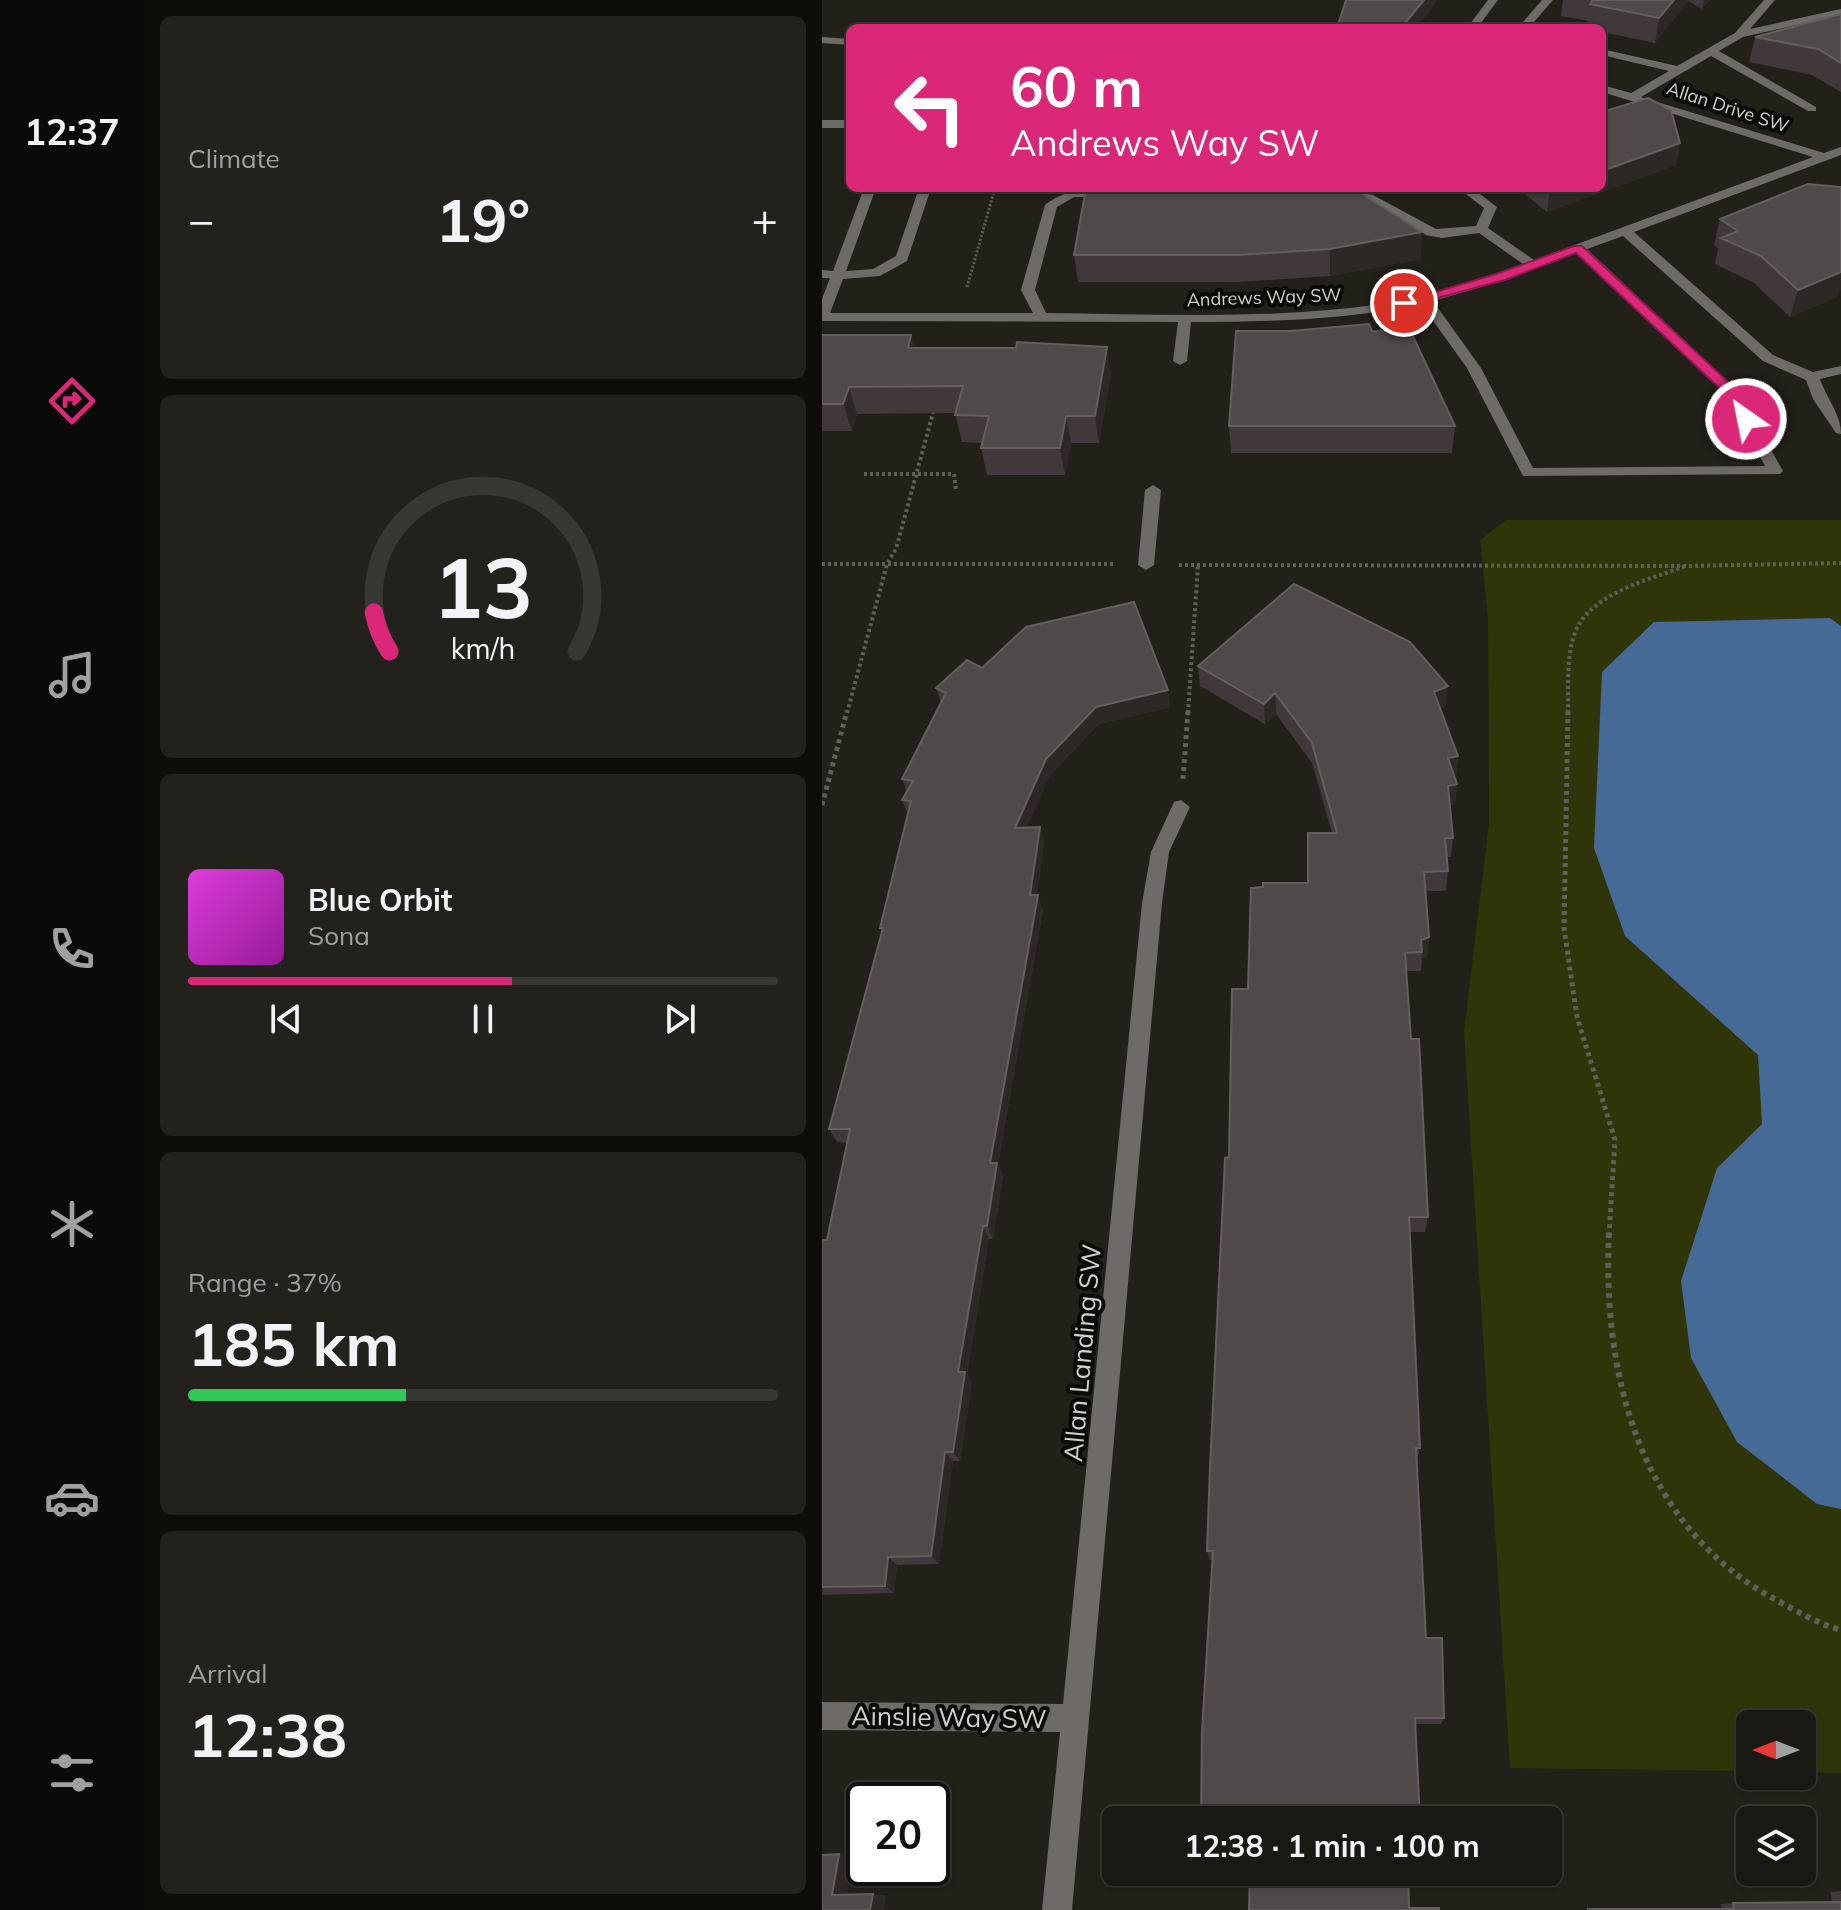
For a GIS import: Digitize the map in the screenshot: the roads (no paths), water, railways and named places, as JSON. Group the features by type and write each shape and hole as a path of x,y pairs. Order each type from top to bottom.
{"street":[{"path":"1475,24 1493,0"},
{"path":"1529,24 1548,0"},
{"path":"1739,35 1770,0"},
{"path":"1634,96 1739,35 1841,12"},
{"path":"822,40 846,44"},
{"path":"822,49 846,46"},
{"path":"1711,51 1812,109"},
{"path":"1606,53 1679,70"},
{"name":"Allan Drive SW","path":"1606,89 1841,164"},
{"path":"822,124 846,124"},
{"name":"Andrews Way SW","path":"822,317 1276,318 1331,314 1425,299 1533,265 1841,152"},
{"path":"822,317 829,274 868,192"},
{"path":"829,274 868,275 895,266 902,258 924,192"},
{"path":"1470,192 1491,207 1481,229"},
{"path":"1042,318 1028,290 1051,205 1072,193 1120,193"},
{"path":"1326,193 1358,193 1375,198 1432,233 1481,229 1533,265"},
{"path":"1625,231 1768,358 1812,377 1841,370"},
{"path":"1425,299 1474,368 1528,473 1775,471 1732,393 1578,248"},
{"path":"1180,361 1185,318"},
{"path":"1812,377 1820,399 1841,430"},
{"path":"1146,565 1153,490"},
{"name":"Allan Landing SW","path":"1057,1910 1152,903 1160,852 1181,807"},
{"name":"Ainslie Way SW","path":"822,1716 1076,1718"}],"water":[{"path":"1830,618 1841,626 1841,1509 1817,1504 1737,1442 1691,1358 1681,1281 1717,1168 1762,1124 1758,1055 1625,936 1594,848 1602,672 1654,622"}]}
